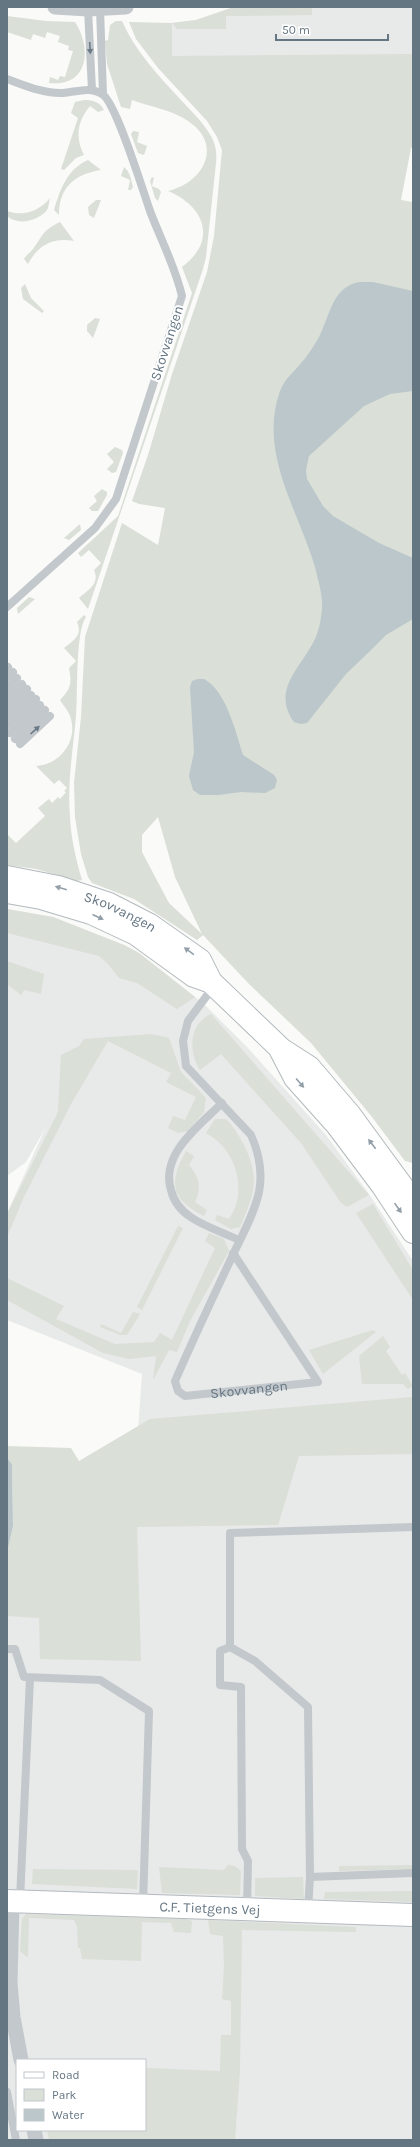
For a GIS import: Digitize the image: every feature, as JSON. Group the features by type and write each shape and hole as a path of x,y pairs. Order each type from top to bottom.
{"street":[{"path":"55,7 94,9 126,7"},
{"name":"Skovvangen","path":"7,877 34,880 84,895 131,914 167,936 200,960 213,984 281,1049 309,1067 350,1115 413,1201"},
{"name":"Skovvangen","path":"7,892 61,904 108,921 136,934 194,976 213,984"},
{"name":"Skovvangen","path":"281,1049 296,1078 341,1131 382,1185 413,1232"},
{"path":"13,1902 9,2005 21,2059"},
{"name":"C.F. Tietgens Vej","path":"13,1902 413,1915"}],"lane":[{"path":"92,90 94,9"},
{"path":"7,79 55,92 92,90 103,94 94,9"},
{"name":"Skovvangen","path":"7,608 95,528 116,499 182,296 176,270 150,212 135,166 110,104 103,94"},
{"path":"7,687 25,688"},
{"path":"7,697 25,688"},
{"path":"7,707 25,688"},
{"path":"7,716 25,688"},
{"path":"13,735 25,688"},
{"path":"13,735 25,688"},
{"name":"Skovvangen","path":"213,984 188,1021 183,1041 183,1053 186,1066 251,1135 257,1148 260,1167 259,1191 251,1216 239,1240 174,1380 178,1391 185,1396 318,1382 233,1253"},
{"path":"222,1103 183,1142 169,1167 169,1184 176,1203 182,1210 193,1218 239,1240"},
{"path":"230,1647 230,1533 413,1527"},
{"path":"230,1647 256,1661 308,1707 310,1877 308,1912"},
{"path":"230,1647 220,1651 220,1685 241,1687 242,1848 248,1862 247,1910"},
{"path":"7,1649 15,1649 24,1677 100,1680 149,1711 143,1906"},
{"path":"13,1902 30,1678"},
{"path":"310,1877 413,1873"},
{"path":"7,2092 16,2140"}],"shaded area":[{"path":"234,7 413,7 413,112 172,56 172,23 196,20"},
{"path":"7,909 53,917 124,945 139,953 204,1004 248,1048 326,1135 369,1194 413,1261 413,2140 7,2140 7,1595 126,1597 142,1374 7,1320 7,1213 46,1127 26,1162 7,1176"}],"green space":[{"path":"234,7 312,7 312,15 226,16 226,29 177,29 172,23 196,20"},
{"path":"7,16 46,21 75,22 84,43 85,54 83,64 79,72 72,79 62,83 49,83 50,77 58,80 60,76 65,77 73,51 68,50 69,46 58,42 60,36 47,32 45,38 33,34 31,40 7,32"},
{"path":"116,21 122,21 140,53 204,126 214,143 216,149 216,159 206,257 203,269 88,609 79,598 95,583 96,579 94,570 101,563 89,550 81,557 78,553 118,516 192,293 182,267 193,257 200,246 203,236 202,225 198,215 191,206 181,198 168,191 180,187 190,181 204,164 207,154 206,144 201,133 192,124 179,116 132,100 130,109 121,107 107,64 105,41 108,40 110,25"},
{"path":"129,22 172,23 172,56 413,54 413,146 411,148 401,200 413,202 413,1163 405,1161 372,1117 311,1043 249,984 203,935 197,940 134,899 92,883 88,877 81,854 75,817 74,783 81,717 85,637 122,523 158,545 165,508 139,504 132,501 148,455 172,374 207,272 214,236 222,150 217,137 207,121 158,68 136,39","holes":["158,817 175,877 202,934 169,903 142,852 142,835"]},
{"path":"84,100 96,102 104,110 98,112 90,106 82,118 79,130 79,142 84,155 76,158 64,170 61,169 78,118 71,113 75,102"},
{"path":"133,131 139,132 137,142 147,146 144,155 138,153 131,134"},
{"path":"88,160 101,170 83,175 70,184 62,197 59,215 54,210 65,181 75,169"},
{"path":"124,167 128,171 131,178 133,187 131,190 128,190 130,180 121,176"},
{"path":"152,177 154,178 152,186 159,189 161,192 158,201 155,198 150,181"},
{"path":"50,198 47,210 38,217 28,221 17,221 7,216 7,211 13,213 31,212 46,203"},
{"path":"96,200 101,200 94,218 89,215 88,207"},
{"path":"60,222 74,241 59,240 41,247 28,264 24,259 46,231"},
{"path":"25,284 31,298 44,311 42,313 23,299 21,288"},
{"path":"95,318 100,319 93,338 87,331 87,325"},
{"path":"115,447 122,450 123,453 116,472 112,473 107,469 114,462 107,454"},
{"path":"102,489 107,492 107,495 98,511 92,511 89,508 97,501 94,496"},
{"path":"80,524 81,530 69,540 64,538"},
{"path":"29,597 35,599 18,614 17,608"},
{"path":"84,615 86,617 82,625 80,636 76,716 69,792 71,833 82,880 77,881 36,869 7,865 7,836 8,835 16,843 45,816 38,808 49,799 52,803 58,797 60,799 66,792 64,791 67,788 59,780 54,784 36,766 45,765 53,761 60,756 70,742 72,725 69,714 60,700 70,686 69,668 76,661 64,648 78,634 79,627 77,622"},
{"path":"7,909 53,917 124,945 139,953 195,997 177,1009 137,983 119,978 108,964 99,956 7,933"},
{"path":"7,961 44,974 41,994 24,990 21,995 7,984"},
{"path":"211,1014 369,1195 347,1207 341,1203 301,1143 221,1054 200,1070 196,1063 192,1047 193,1039 198,1024"},
{"path":"151,1034 169,1038 181,1072 206,1098 204,1112 188,1131 178,1133 168,1128 173,1116 185,1120 196,1097 166,1082 171,1073 108,1041 71,1104 23,1199 7,1237 7,1214 58,1112 61,1055 79,1046 84,1039"},
{"path":"215,1119 226,1119 232,1126 245,1147 253,1169 254,1178 249,1206 240,1227 231,1229 215,1220 217,1215 229,1219 236,1204 238,1181 233,1162 228,1153 222,1145 206,1133"},
{"path":"186,1151 194,1156 189,1165 195,1173 199,1187 195,1202 207,1210 204,1216 193,1210 185,1203 179,1196 176,1189 175,1181 177,1172"},
{"path":"373,1204 413,1270 413,1300 356,1213"},
{"path":"178,1226 183,1228 142,1310 137,1307"},
{"path":"209,1233 224,1239 229,1251 190,1321 177,1352 169,1350 153,1380 156,1356 129,1359 103,1353 7,1300 7,1278 64,1306 56,1319 115,1344 154,1342 160,1333 172,1340 215,1248 205,1241"},
{"path":"133,1312 140,1314 127,1335 120,1335 100,1327 101,1324 121,1333"},
{"path":"373,1330 376,1332 323,1374 309,1350"},
{"path":"383,1336 390,1347 386,1351 402,1375 405,1373 413,1386 408,1389 403,1384 362,1384 359,1356"},
{"path":"413,1397 413,1454 299,1456 278,1525 137,1527 141,1661 40,1659 39,1618 7,1616 7,1553 13,1526 12,1464 7,1458 7,1446 71,1448 79,1461 150,1419"},
{"path":"228,1865 235,1866 241,1871 240,1895 162,1893 159,1867 224,1870"},
{"path":"413,1865 413,1869 339,1871 339,1866"},
{"path":"33,1869 138,1870 137,1889 32,1884"},
{"path":"303,1877 304,1899 255,1896 255,1878"},
{"path":"413,1891 413,1902 324,1899 325,1892"},
{"path":"26,1914 186,1919 192,1921 191,1933 174,1932 171,1923 142,1922 141,1961 82,1959 80,1948 78,1948 77,1926 74,1920 29,1918 28,1958 20,1951 22,1919"},
{"path":"208,1920 356,1927 356,1932 242,1930 240,2071 235,2140 49,2140 47,2131 146,2131 146,2068 220,2071 221,2035 231,2035 231,2001 222,1999 224,1967 223,1936 210,1934"}],"water":[{"path":"359,282 373,282 413,291 413,391 390,394 364,406 309,456 306,470 307,479 323,506 333,516 379,543 413,558 413,619 386,635 346,674 307,723 301,724 294,722 288,710 286,700 287,689 290,679 317,634 322,613 322,598 308,545 283,480 277,459 274,436 274,414 282,386 315,344 337,296 350,285"},
{"path":"204,679 218,692 229,713 243,755 274,775 277,780 275,788 265,793 241,792 218,795 200,795 193,790 189,776 194,752 190,687 192,681"},
{"path":"7,1458 12,1464 13,1526 7,1553"}]}
